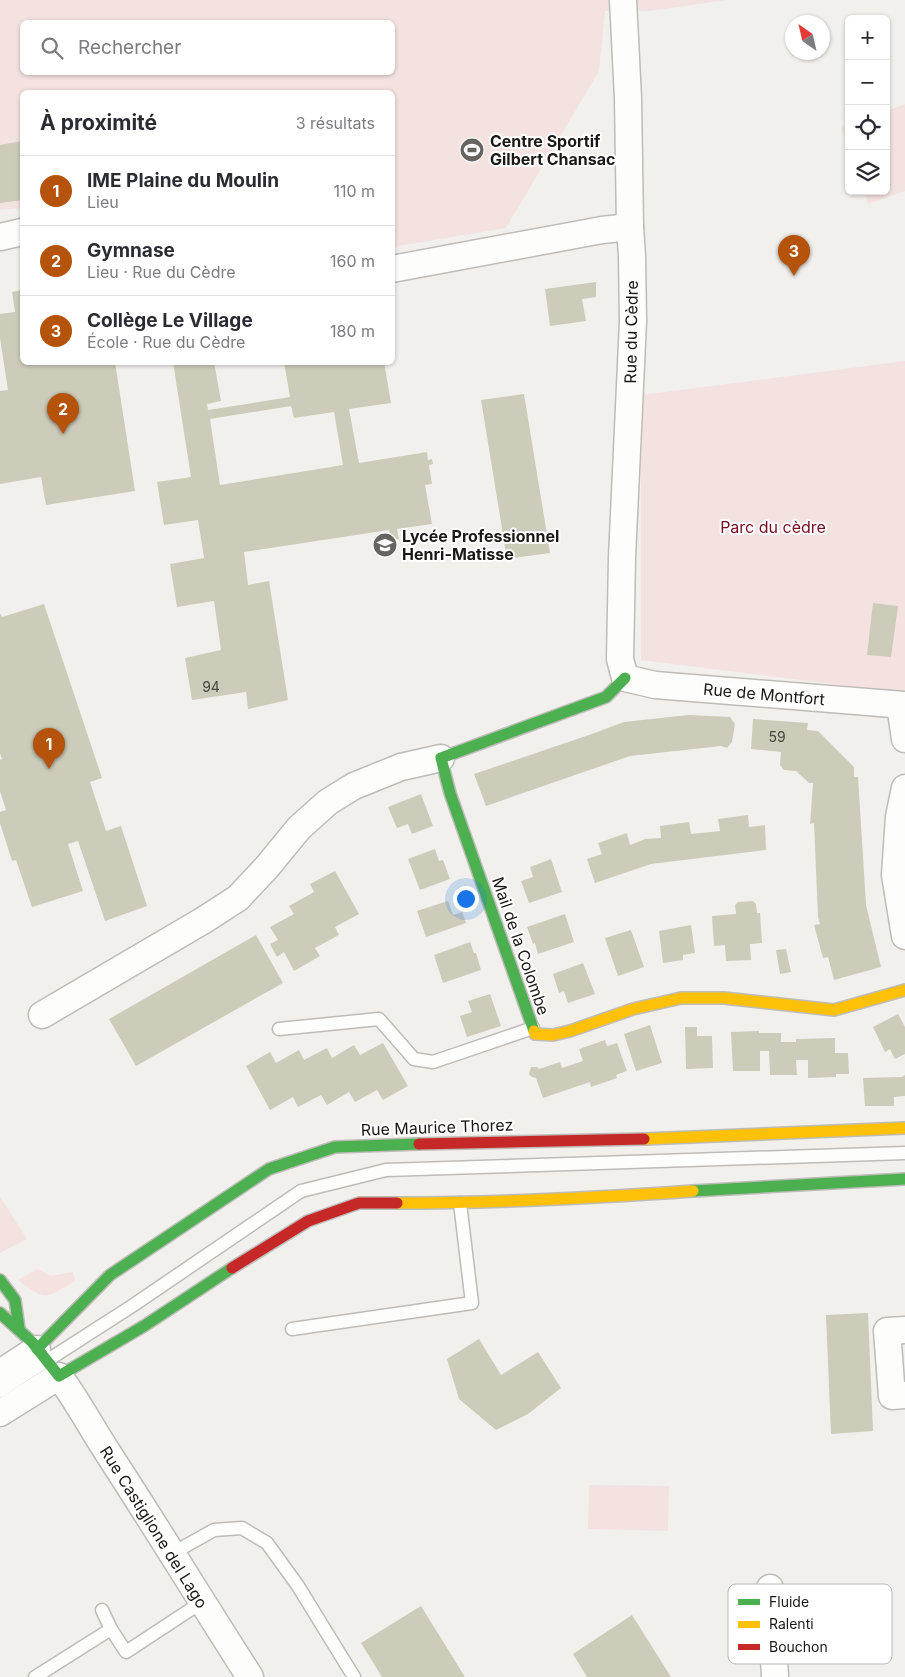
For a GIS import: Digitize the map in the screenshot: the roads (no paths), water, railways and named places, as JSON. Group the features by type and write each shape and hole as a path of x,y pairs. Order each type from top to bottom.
{"main road":[{"path":"441,758 606,697 625,678"},
{"name":"Mail de la Colombe","path":"441,758 450,793 535,1034 553,1035 570,1031 633,1009 682,998 724,998 834,1010 905,990"},
{"name":"Rue Maurice Thorez","path":"48,1362 110,1276 269,1169 335,1147 504,1141 686,1138 905,1128"},
{"path":"0,1313 19,1328 48,1362 144,1326 259,1250 308,1221 359,1203 460,1203 596,1198 905,1179"},
{"path":"0,1280 14,1300 19,1328"}],"street":[{"name":"Rue du Cèdre","path":"623,0 628,98 633,321 622,558 620,659 625,678"},
{"path":"395,268 630,227"},
{"path":"0,237 20,232"},
{"name":"Rue de Montfort","path":"625,678 655,685 902,705"},
{"path":"902,705 905,739"},
{"path":"42,1015 238,898 299,828 328,802 354,786 401,767 441,758"},
{"path":"905,788 899,817 895,875 905,936"},
{"path":"905,1330 887,1332 892,1396 905,1395"},
{"path":"0,1372 48,1362"},
{"path":"0,1413 48,1362"},
{"name":"Rue Castiglione del Lago","path":"48,1362 70,1392 250,1677"},
{"path":"773,1664 774,1677"}],"lane":[{"path":"280,1029 379,1019 414,1059 433,1062 532,1028"},
{"path":"0,1391 48,1362 132,1306 301,1190 386,1170 905,1153"},
{"path":"292,1329 472,1303 460,1203"},
{"path":"173,1553 214,1530 242,1528 267,1544 298,1586 354,1677"},
{"path":"102,1610 111,1629 126,1652 202,1602"},
{"path":"34,1677 111,1629"}],"place":[{"name":"Centre Sportif Gilbert Chansac","path":"472,150"},
{"name":"Collège Le Village","path":"794,276"},
{"name":"Gymnase","path":"63,434"},
{"name":"Lycée Professionnel Henri-Matisse","path":"385,545"},
{"name":"IME Plaine du Moulin","path":"49,769"}],"park label":[{"name":"Parc du cèdre","path":"773,527"}]}
